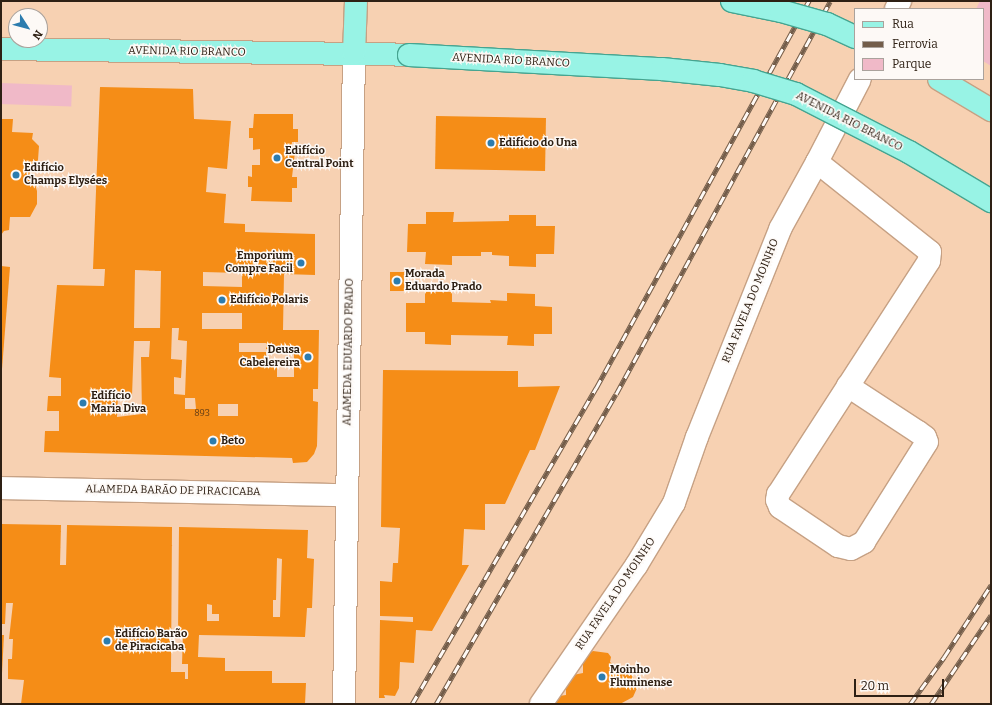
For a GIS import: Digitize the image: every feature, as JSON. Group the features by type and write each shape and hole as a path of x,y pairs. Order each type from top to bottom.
{"main road":[{"name":"ALAMEDA EDUARDO PRADO","path":"354,54 356,1"},
{"path":"732,1 794,14 827,24 854,37"},
{"name":"AVENIDA RIO BRANCO","path":"1,49 409,55 662,69 720,75 753,82 796,94 909,152 991,201"},
{"path":"941,80 991,110"}],"street":[{"name":"ALAMEDA EDUARDO PRADO","path":"344,704 346,495 354,54"},
{"name":"RUA FAVELA DO MOINHO","path":"541,704 636,566 674,503 697,437 780,229 859,80"},
{"path":"817,162 930,252 929,261 848,386 777,500 780,506 838,546 851,549 864,542 927,442 926,438 918,432 848,386"},
{"name":"ALAMEDA BARÃO DE PIRACICABA","path":"1,488 346,495"}],"green space":[{"path":"980,1 991,1 991,66 984,62 984,8 976,8"},
{"path":"1,83 72,85 71,106 1,104"}],"building":[{"path":"100,87 193,89 194,119 231,121 227,169 208,167 206,192 226,194 224,223 245,224 245,232 315,234 315,275 284,274 283,330 319,330 318,389 313,389 313,401 318,402 317,446 314,454 307,462 293,463 292,458 44,452 45,431 59,431 59,411 47,411 48,396 61,396 61,378 49,377 57,285 104,286 105,269 93,269","holes":["135,270 161,271 160,328 134,328","203,272 242,273 242,287 203,286","202,313 242,313 242,329 202,329","172,328 179,328 178,340 187,341 185,395 174,394 174,377 181,378 182,360 171,359","134,341 150,341 149,357 141,357 142,414 117,417 118,395 132,396","239,343 266,343 266,349 294,349 294,377 277,377 277,363 266,363 266,352 239,352","185,398 195,398 196,409 185,409","218,404 238,404 238,416 218,416"]},
{"name":"Edifício Central Point","path":"254,114 293,114 293,129 298,129 298,142 292,142 291,149 295,152 292,177 297,177 297,188 292,188 292,202 251,201 252,187 248,187 248,176 252,177 252,165 260,165 260,149 253,150 253,138 249,138 249,128 253,128"},
{"name":"Edifício do Una","path":"436,116 546,118 545,171 435,169"},
{"name":"Edifício Champs Elysées","path":"1,119 13,119 12,132 33,133 32,139 39,146 38,160 31,170 31,181 34,181 37,191 37,204 30,217 10,217 9,230 4,231 1,235"},
{"path":"426,212 454,212 453,222 509,221 509,215 536,215 536,226 555,226 554,254 536,254 536,267 509,266 509,256 492,255 492,252 481,252 481,256 452,256 452,265 425,264 426,252 407,252 408,224 426,224"},
{"path":"1,266 10,267 2,369 1,369"},
{"name":"Morada Eduardo Prado","path":"390,272 404,272 404,291 390,291"},
{"path":"425,292 452,292 452,302 491,303 490,300 507,301 507,293 535,294 535,306 552,307 552,334 534,334 534,346 507,345 508,336 451,335 451,345 425,344 425,332 406,332 406,303 425,303"},
{"path":"383,370 518,371 518,387 560,386 535,450 530,450 505,504 485,504 485,530 464,529 462,565 469,565 432,631 416,630 414,663 400,662 399,688 395,696 384,695 385,698 379,698 380,620 413,622 413,617 380,616 380,581 392,582 393,563 398,563 400,528 381,527"},
{"path":"1,524 61,525 60,565 66,565 67,525 172,527 171,672 185,672 185,679 188,679 188,664 182,664 183,634 178,634 179,527 308,530 307,558 314,559 312,608 307,608 305,637 199,635 198,657 225,658 225,671 272,671 272,683 306,683 305,704 21,704 24,680 8,679 8,659 12,659 13,639 9,639 13,603 6,603 5,624 1,624","holes":["277,558 282,559 280,617 273,617 273,600 276,600","207,604 212,605 212,614 219,614 219,621 207,621"]},
{"path":"1,635 4,635 2,673 1,673"},
{"name":"Moinho Fluminense","path":"593,651 608,653 611,657 610,662 622,672 633,676 637,688 633,697 620,704 550,704 559,696 566,695 566,686 573,675 583,673 583,663 587,655"}],"railway":[{"path":"412,704 596,388 809,1"},
{"path":"436,704 616,394 830,1"},
{"path":"910,704 944,657 991,585"},
{"path":"931,704 991,615"}],"place":[{"name":"Edifício do Una","path":"491,143"},
{"name":"Edifício Central Point","path":"277,158"},
{"name":"Edifício Champs Elysées","path":"16,175"},
{"name":"Emporium Compre Facil","path":"301,263"},
{"name":"Morada Eduardo Prado","path":"397,281"},
{"name":"Edifício Polaris","path":"222,300"},
{"name":"Deusa Cabelereira","path":"308,357"},
{"name":"Edifício Maria Diva","path":"83,403"},
{"name":"Beto","path":"213,441"},
{"name":"Edifício Barão de Piracicaba","path":"107,641"},
{"name":"Moinho Fluminense","path":"602,677"}]}
